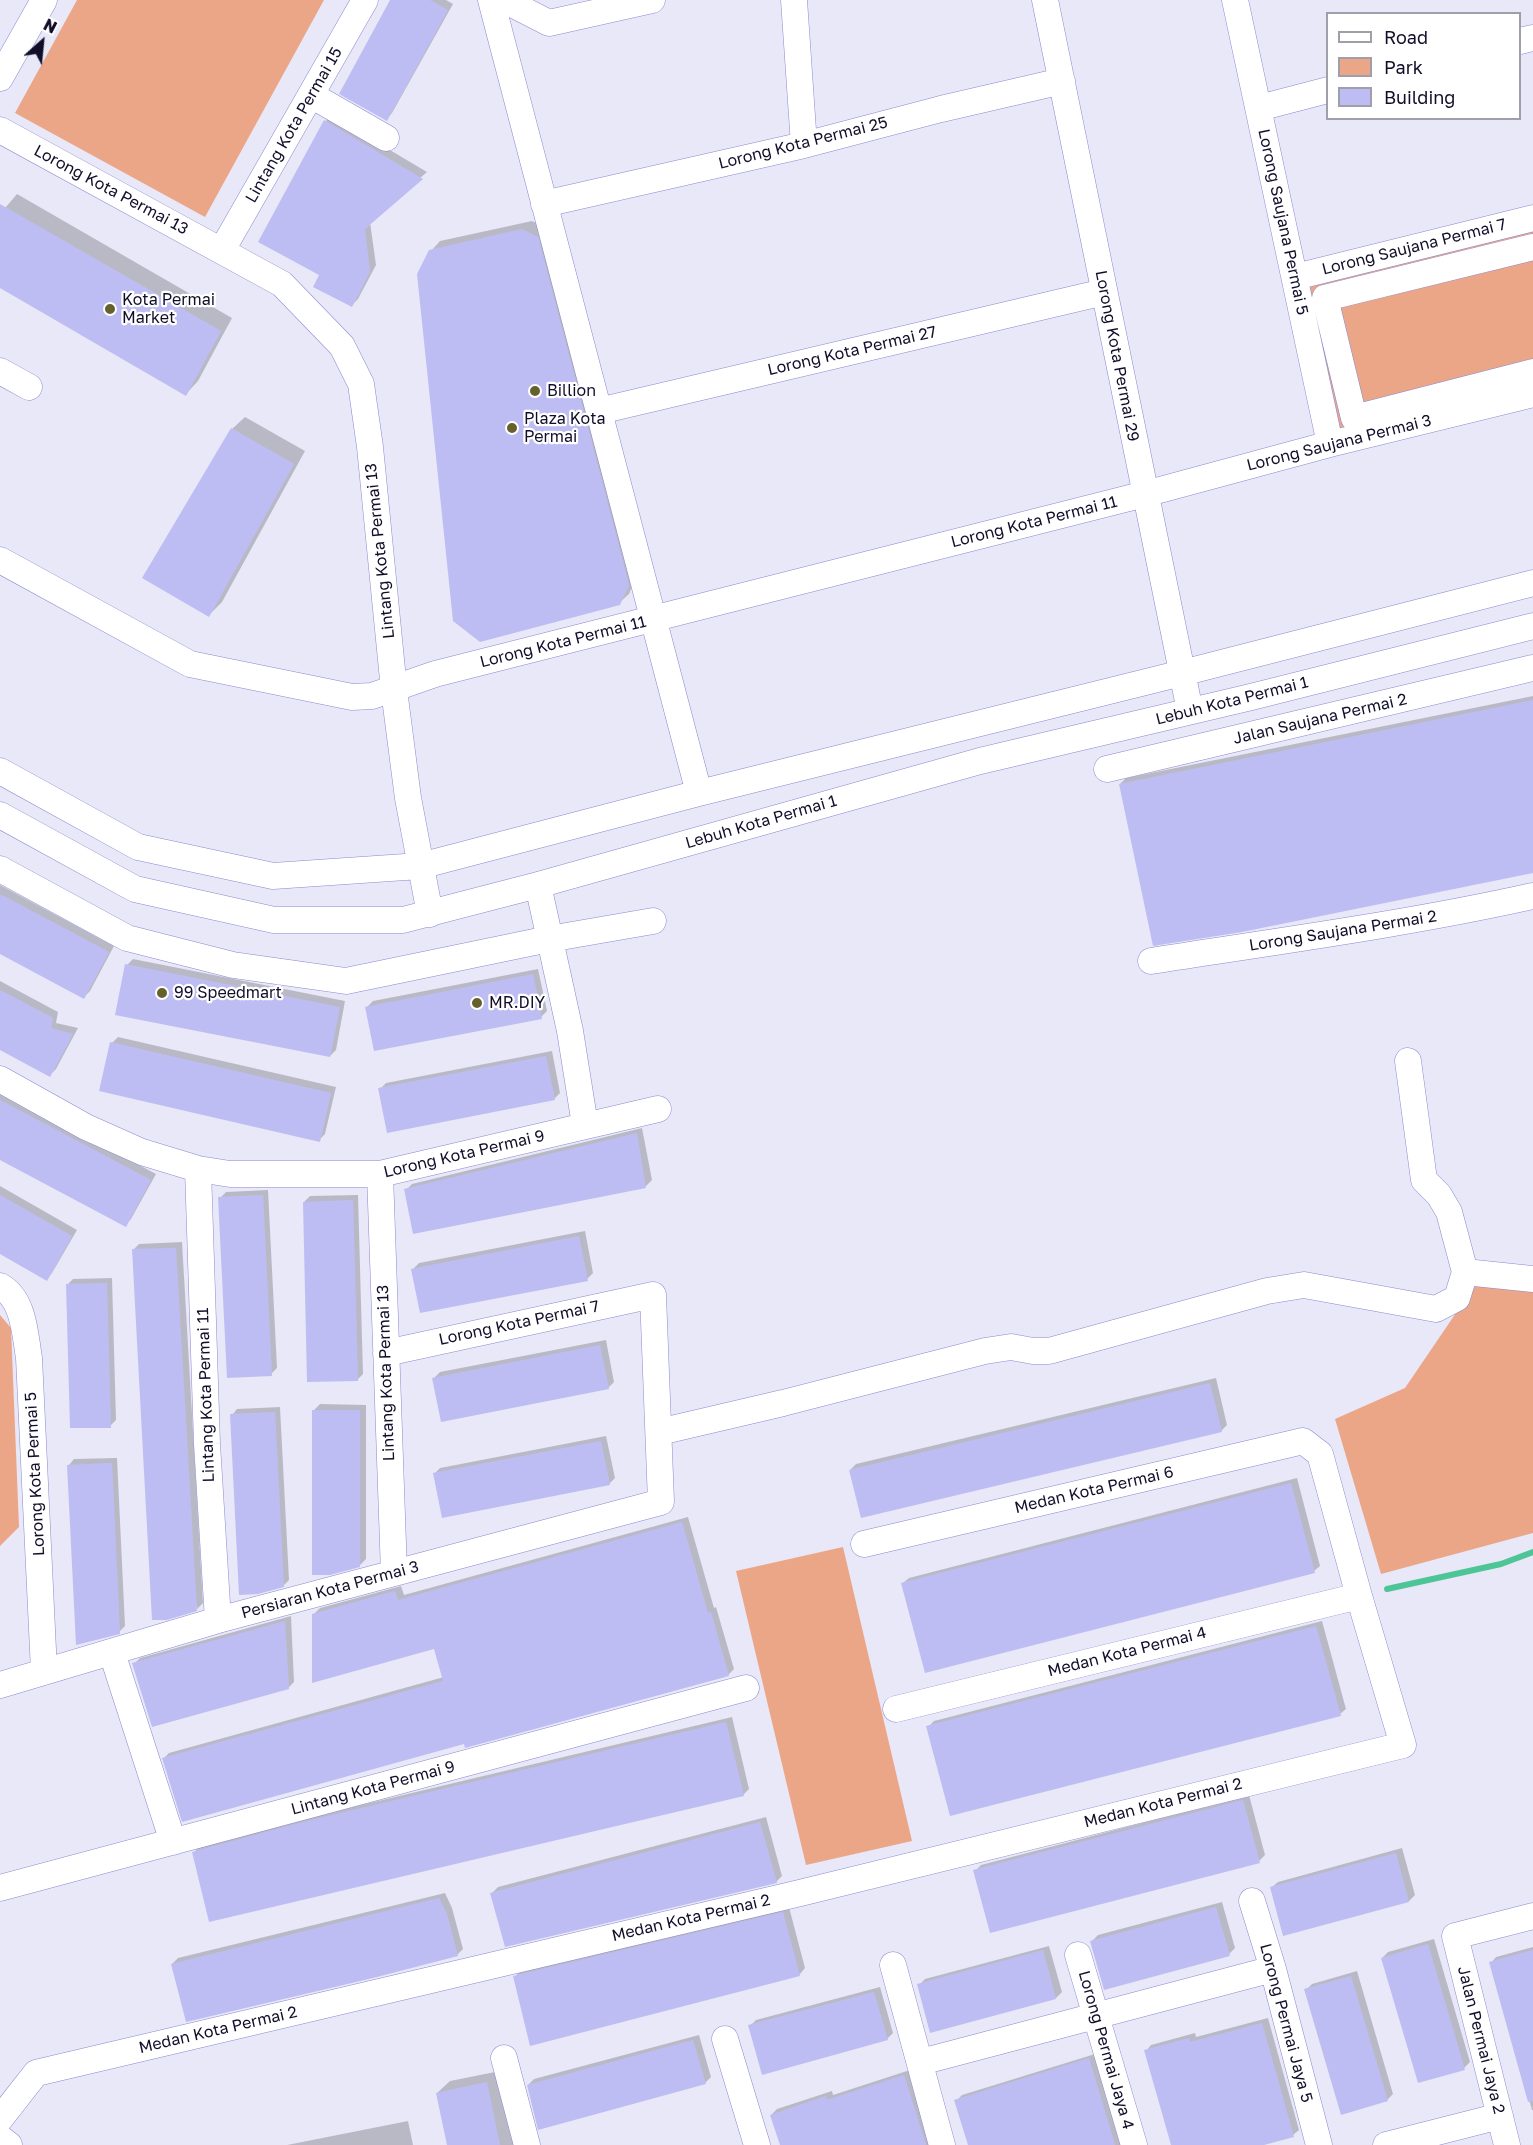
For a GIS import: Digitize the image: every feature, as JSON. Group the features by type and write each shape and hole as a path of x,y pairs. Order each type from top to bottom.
{"street":[{"path":"0,78 44,0"},
{"name":"Lintang Kota Permai 15","path":"222,250 366,0"},
{"path":"491,0 699,793"},
{"path":"504,0 549,23 651,0"},
{"path":"794,0 804,145"},
{"name":"Lorong Kota Permai 29","path":"1045,0 1190,711"},
{"name":"Lorong Saujana Permai 5","path":"1235,0 1330,444"},
{"name":"Lorong Kota Permai 25","path":"544,204 804,145 941,109 1062,81"},
{"path":"1259,108 1326,91"},
{"path":"311,95 386,138"},
{"name":"Lorong Kota Permai 13","path":"0,130 222,250"},
{"name":"Lorong Saujana Permai 7","path":"1295,277 1533,218"},
{"path":"1533,247 1325,298 1354,418 1533,372"},
{"name":"Lintang Kota Permai 13","path":"222,250 291,291 342,346 361,384 370,447 394,690 408,798 430,914"},
{"name":"Lorong Kota Permai 27","path":"599,411 1104,292"},
{"path":"0,371 29,387"},
{"name":"Lorong Saujana Permai 3","path":"1145,494 1330,444 1533,394"},
{"name":"Lorong Kota Permai 11","path":"0,560 190,664 352,697 372,696 435,674 1145,494"},
{"path":"0,771 138,847 273,876 420,866 699,793 1533,583"},
{"name":"Lebuh Kota Permai 1","path":"0,814 135,889 274,920 403,920 538,885 980,761 1533,626"},
{"name":"Jalan Saujana Permai 2","path":"1107,769 1533,668"},
{"path":"0,869 127,938 233,965 346,981 549,939 653,921"},
{"path":"538,885 570,1031 585,1125"},
{"name":"Lorong Saujana Permai 2","path":"1151,961 1413,920 1533,896"},
{"path":"659,1432 985,1351 1011,1347 1049,1351 1268,1292 1304,1285 1436,1309 1457,1298 1465,1272 1449,1212 1439,1194 1424,1180 1408,1061"},
{"name":"Lorong Kota Permai 9","path":"0,1079 86,1127 142,1152 198,1169 230,1174 380,1174 658,1109"},
{"name":"Lintang Kota Permai 11","path":"198,1169 207,1444 218,1620"},
{"name":"Lintang Kota Permai 13","path":"380,1174 394,1573"},
{"path":"1465,1272 1533,1279"},
{"name":"Lorong Kota Permai 5","path":"0,1286 7,1290 22,1313 29,1358 44,1671"},
{"name":"Lorong Kota Permai 7","path":"386,1353 653,1295 659,1432"},
{"name":"Persiaran Kota Permai 3","path":"0,1685 218,1620 661,1502 659,1432"},
{"name":"Medan Kota Permai 6","path":"864,1544 1303,1441 1320,1454 1359,1596"},
{"name":"Medan Kota Permai 4","path":"896,1709 1359,1596"},
{"name":"Medan Kota Permai 2","path":"0,2120 36,2073 800,1893 1403,1745 1359,1596"},
{"path":"112,1653 172,1842"},
{"name":"Lintang Kota Permai 9","path":"0,1888 746,1688"},
{"name":"Lorong Permai Jaya 5","path":"1252,1901 1273,1969 1320,2145"},
{"name":"Jalan Permai Jaya 2","path":"1507,2145 1455,1936 1533,1916"},
{"name":"Lorong Permai Jaya 4","path":"1078,1955 1134,2145"},
{"path":"893,1965 942,2145"},
{"path":"921,2062 1273,1969"},
{"path":"725,2039 757,2145"},
{"path":"504,2058 527,2145"},
{"path":"1386,2145 1500,2116"},
{"path":"0,2138 9,2145"}],"green space":[{"path":"77,0 324,0 205,217 15,113"},
{"path":"1533,227 1533,381 1330,434 1290,288"},
{"path":"1477,1282 1533,1288 1533,1533 1381,1574 1335,1419 1405,1388"},
{"path":"0,1315 11,1328 19,1527 0,1546"},
{"path":"843,1547 912,1841 806,1865 736,1571"}],"building":[{"path":"390,0 430,0 448,10 387,121 339,94"},
{"path":"324,120 423,179 365,229 370,272 352,307 313,287 319,275 258,242"},
{"name":"Kota Permai Market","path":"0,204 221,331 186,396 0,288"},
{"name":"Plaza Kota Permai","path":"522,229 538,237 629,585 620,605 480,642 453,621 417,274 429,250"},
{"path":"231,428 294,464 209,617 142,578"},
{"path":"1533,700 1533,873 1242,932 1153,946 1119,784"},
{"path":"0,894 109,952 84,999 0,954"},
{"path":"125,964 340,1007 330,1057 115,1015"},
{"path":"533,974 542,1019 374,1051 365,1007"},
{"path":"0,990 53,1018 51,1028 73,1034 50,1077 0,1050"},
{"path":"110,1042 331,1093 320,1142 99,1091"},
{"path":"546,1056 555,1100 387,1133 378,1088"},
{"path":"0,1100 151,1180 126,1227 0,1160"},
{"path":"637,1133 646,1188 413,1234 404,1189"},
{"path":"0,1195 72,1236 47,1281 0,1254"},
{"path":"263,1195 272,1376 227,1378 218,1197"},
{"path":"353,1200 358,1381 307,1382 303,1202"},
{"path":"579,1236 588,1281 420,1313 411,1269"},
{"path":"176,1248 197,1611 167,1620 152,1620 132,1249"},
{"path":"107,1283 111,1428 70,1428 66,1284"},
{"path":"600,1345 609,1389 441,1422 432,1378"},
{"path":"1210,1383 1222,1432 861,1518 849,1470"},
{"path":"312,1410 360,1410 360,1567 330,1575 312,1575"},
{"path":"275,1412 284,1587 258,1594 239,1595 230,1414"},
{"path":"601,1441 610,1485 442,1518 433,1473"},
{"path":"112,1463 120,1634 76,1645 67,1465"},
{"path":"1291,1483 1315,1573 925,1673 901,1583"},
{"path":"682,1522 729,1676 465,1748 464,1744 182,1822 162,1758 443,1681 434,1649 312,1683 312,1614 395,1591 398,1600"},
{"path":"285,1621 289,1689 152,1727 132,1663"},
{"path":"1316,1626 1341,1716 950,1816 926,1726"},
{"path":"726,1722 744,1796 209,1922 192,1852 311,1820"},
{"path":"1243,1800 1260,1863 990,1933 973,1870"},
{"path":"760,1822 777,1883 505,1947 490,1893"},
{"path":"1396,1853 1409,1902 1283,1936 1270,1887"},
{"path":"439,1898 447,1914 458,1956 186,2022 171,1964"},
{"path":"1216,1907 1230,1956 1104,1990 1090,1941"},
{"path":"783,1912 800,1976 530,2046 513,1976"},
{"path":"1428,1944 1465,2070 1418,2083 1381,1958"},
{"path":"1043,1950 1056,1999 930,2033 917,1984"},
{"path":"1533,1950 1533,2101 1528,2102 1489,1962"},
{"path":"1351,1976 1388,2101 1341,2115 1304,1989"},
{"path":"874,1992 888,2040 762,2075 748,2025"},
{"path":"1262,2023 1294,2137 1264,2145 1171,2145 1144,2050 1189,2038 1190,2042"},
{"path":"693,2040 706,2084 538,2130 527,2085"},
{"path":"1089,2058 1115,2145 968,2145 954,2100"},
{"path":"904,2075 926,2145 780,2145 770,2115 826,2096 827,2100"},
{"path":"487,2082 500,2145 447,2145 436,2093"}],"waterway":[{"path":"1387,1589 1501,1564 1533,1552"}],"place":[{"name":"Kota Permai Market","path":"110,309"},
{"name":"Billion","path":"535,391"},
{"name":"Plaza Kota Permai","path":"512,428"},
{"name":"99 Speedmart","path":"162,993"},
{"name":"MR.DIY","path":"477,1003"}]}
